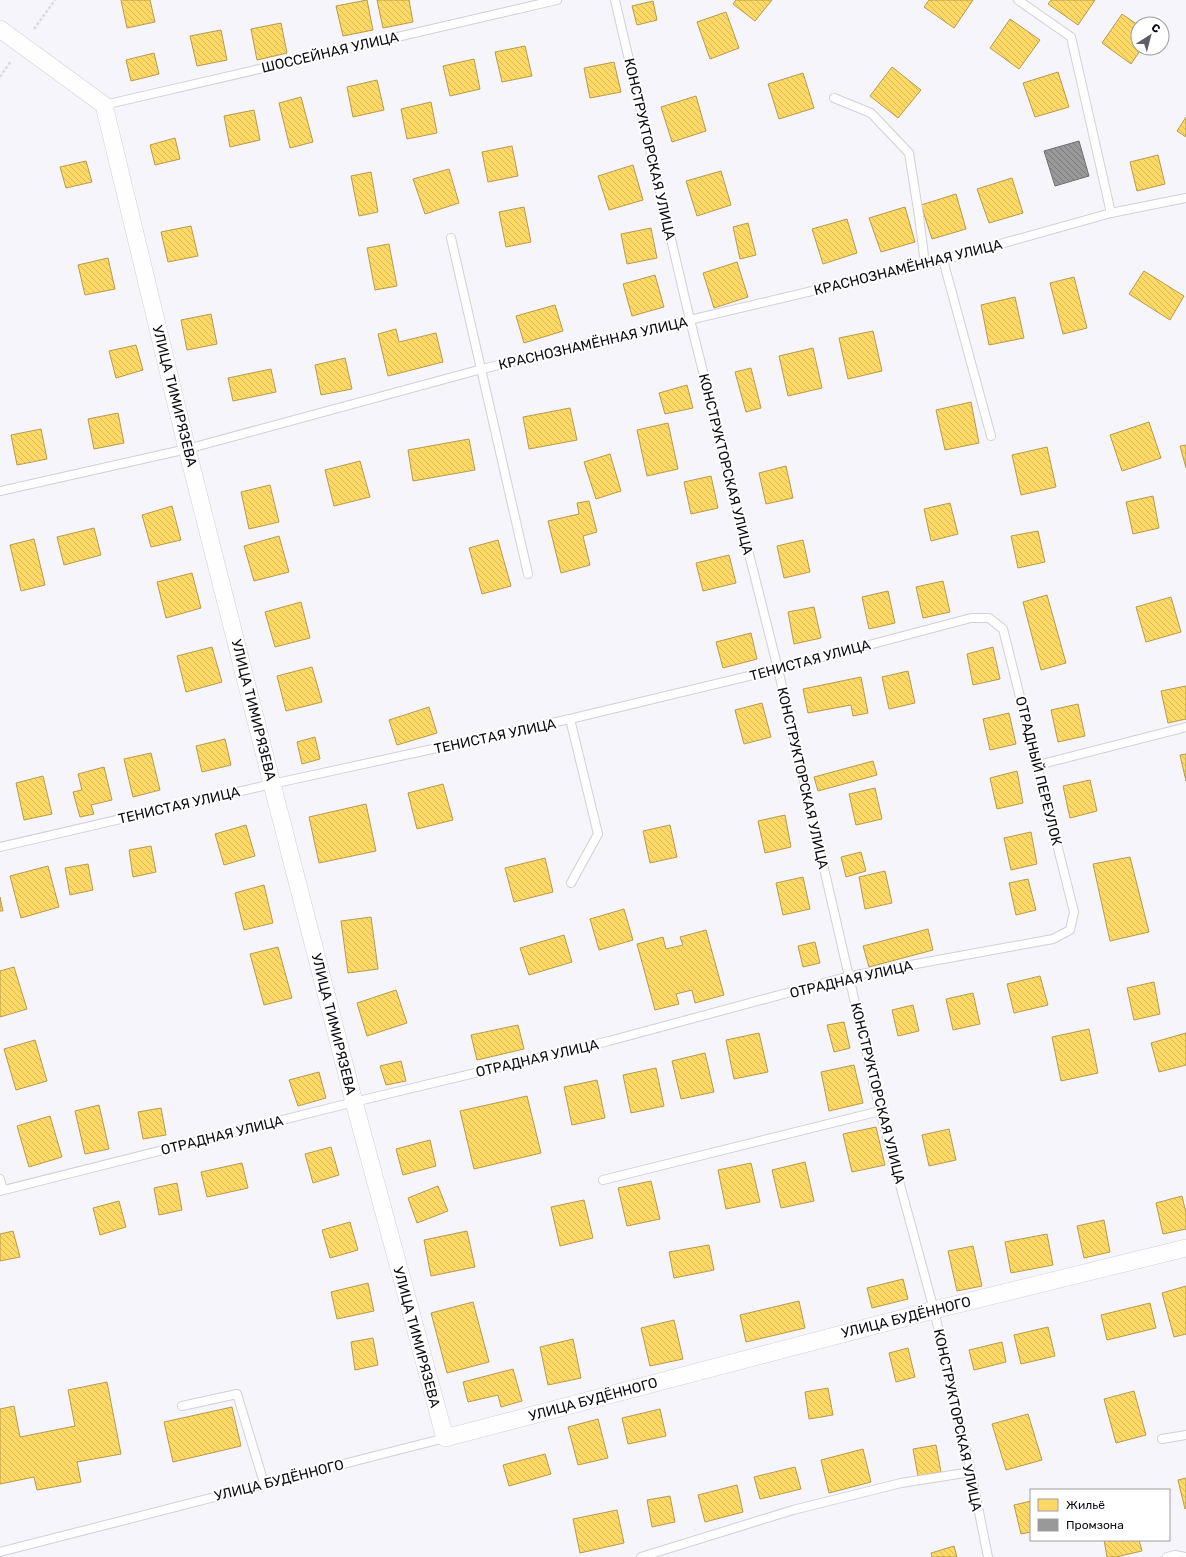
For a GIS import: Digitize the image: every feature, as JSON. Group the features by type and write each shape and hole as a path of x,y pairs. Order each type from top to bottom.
{"street":[{"path":"0,29 104,105"},
{"name":"УЛИЦА ТИМИРЯЗЕВА","path":"104,105 187,448 272,784 354,1102 445,1438"},
{"name":"УЛИЦА БУДЁННОГО","path":"445,1438 934,1310 1186,1248"}],"lane":[{"name":"ШОССЕЙНАЯ УЛИЦА","path":"104,105 557,0"},
{"name":"КОНСТРУКТОРСКАЯ УЛИЦА","path":"615,0 690,320 778,669 880,1111 934,1310 988,1557"},
{"path":"1018,0 1072,37 1112,213"},
{"path":"834,98 871,113 909,153 925,264"},
{"name":"КРАСНОЗНАМЁННАЯ УЛИЦА","path":"0,491 187,448 482,369 943,260 1112,213 1186,198"},
{"path":"450,238 482,369 528,574"},
{"path":"943,260 991,436"},
{"name":"ТЕНИСТАЯ УЛИЦА","path":"0,847 272,784 570,719 778,669 971,618 989,618"},
{"name":"ОТРАДНЫЙ ПЕРЕУЛОК","path":"989,618 1003,629 1074,912 1070,930"},
{"path":"570,719 598,834 571,884"},
{"path":"1038,765 1186,727"},
{"name":"ОТРАДНАЯ УЛИЦА","path":"1,1190 354,1102 609,1041 850,976 1053,939 1070,930"},
{"path":"603,1180 880,1111"},
{"path":"0,1179 1,1190"},
{"path":"182,1406 237,1394 264,1483"},
{"path":"1162,1439 1186,1435"},
{"name":"УЛИЦА БУДЁННОГО","path":"0,1552 264,1483 445,1438"},
{"path":"641,1557 793,1510 901,1483 970,1472"},
{"path":"1167,1557 1176,1555 1186,1557"}],"building: Жильё":[{"path":"121,0 150,0 155,22 127,28"},
{"path":"367,0 373,30 343,36 336,6"},
{"path":"377,0 409,0 413,22 383,28"},
{"path":"736,0 772,0 755,21 733,4"},
{"path":"929,0 973,0 954,28 924,7"},
{"path":"1051,0 1095,0 1078,25 1048,4"},
{"path":"653,1 657,20 637,25 632,6"},
{"path":"726,12 739,48 710,59 697,22"},
{"path":"1122,14 1130,20 1130,56 1136,56 1131,64 1102,43"},
{"path":"1010,19 1040,40 1019,69 990,48"},
{"path":"281,23 287,53 257,60 251,29"},
{"path":"221,30 227,60 197,66 190,36"},
{"path":"525,46 532,76 502,82 495,52"},
{"path":"154,53 159,74 131,81 126,60"},
{"path":"474,59 480,89 450,96 443,66"},
{"path":"614,62 621,92 590,98 584,68"},
{"path":"892,67 921,90 898,118 870,96"},
{"path":"1058,72 1069,107 1035,117 1023,83"},
{"path":"803,73 814,108 779,119 768,84"},
{"path":"377,80 384,110 353,117 347,87"},
{"path":"696,96 706,131 672,142 661,107"},
{"path":"301,97 313,142 290,148 279,103"},
{"path":"431,102 437,133 407,139 401,109"},
{"path":"254,110 260,140 230,147 224,116"},
{"path":"1186,117 1186,137 1177,131"},
{"path":"175,138 180,159 155,165 150,145"},
{"path":"512,146 518,176 488,182 482,152"},
{"path":"1158,155 1165,184 1137,191 1130,162"},
{"path":"86,161 92,182 66,188 60,167"},
{"path":"633,165 643,200 609,210 598,176"},
{"path":"449,169 459,203 425,214 413,179"},
{"path":"721,171 731,205 697,216 686,181"},
{"path":"371,172 378,212 359,216 351,176"},
{"path":"1012,178 1023,213 989,223 977,189"},
{"path":"956,194 966,229 932,239 921,205"},
{"path":"524,207 531,242 506,247 499,212"},
{"path":"905,207 915,242 881,252 869,218"},
{"path":"847,219 857,253 823,264 812,229"},
{"path":"748,223 756,255 740,259 733,227"},
{"path":"191,226 198,256 168,262 161,232"},
{"path":"651,228 657,258 627,264 621,234"},
{"path":"389,244 397,286 375,290 367,248"},
{"path":"108,258 115,289 85,295 78,265"},
{"path":"737,262 748,297 714,308 703,273"},
{"path":"1144,271 1184,296 1170,320 1129,294"},
{"path":"655,275 664,307 632,316 623,284"},
{"path":"1074,277 1087,328 1063,334 1050,283"},
{"path":"1015,297 1024,338 989,345 981,305"},
{"path":"555,305 563,331 524,343 516,316"},
{"path":"211,314 217,344 187,350 181,320"},
{"path":"396,329 399,342 436,333 443,362 388,376 378,334"},
{"path":"873,331 882,371 848,379 839,338"},
{"path":"136,345 143,370 116,378 109,351"},
{"path":"813,348 822,388 788,396 779,356"},
{"path":"345,358 352,389 321,395 315,365"},
{"path":"751,368 761,408 746,412 735,372"},
{"path":"271,369 276,392 233,401 228,378"},
{"path":"687,385 693,408 665,414 659,393"},
{"path":"971,402 979,443 945,450 936,410"},
{"path":"570,408 577,440 529,449 523,417"},
{"path":"118,413 124,443 94,449 88,419"},
{"path":"1149,422 1161,458 1122,471 1110,435"},
{"path":"668,423 678,469 647,476 637,430"},
{"path":"41,429 47,459 17,465 11,435"},
{"path":"469,439 475,470 413,481 408,450"},
{"path":"1186,445 1186,468 1180,446"},
{"path":"1047,447 1056,487 1021,495 1012,455"},
{"path":"610,454 621,491 596,499 584,462"},
{"path":"360,461 370,497 334,506 325,470"},
{"path":"786,466 793,498 766,504 759,473"},
{"path":"711,476 718,508 691,514 684,482"},
{"path":"270,485 279,522 249,529 241,492"},
{"path":"1153,496 1159,528 1133,534 1126,502"},
{"path":"589,501 597,532 583,536 590,565 561,573 548,521 579,514 577,503"},
{"path":"950,503 958,534 931,541 924,509"},
{"path":"172,506 181,540 151,547 142,515"},
{"path":"94,528 101,555 64,565 57,537"},
{"path":"1038,531 1045,562 1018,568 1011,536"},
{"path":"279,536 289,572 254,581 244,546"},
{"path":"34,539 45,585 21,591 10,545"},
{"path":"498,540 511,586 482,594 469,548"},
{"path":"803,540 810,572 784,578 777,546"},
{"path":"729,555 736,583 703,591 696,563"},
{"path":"192,573 201,608 166,618 157,582"},
{"path":"943,581 950,612 923,618 916,587"},
{"path":"888,591 895,623 869,629 862,597"},
{"path":"1047,595 1066,663 1041,670 1023,602"},
{"path":"1171,597 1181,632 1146,642 1136,607"},
{"path":"301,602 310,638 275,647 265,612"},
{"path":"814,607 821,638 794,644 788,612"},
{"path":"751,633 757,659 723,668 716,642"},
{"path":"212,647 222,682 186,692 177,656"},
{"path":"993,647 1000,679 973,685 967,654"},
{"path":"312,667 322,702 286,711 277,676"},
{"path":"908,671 915,703 889,709 882,677"},
{"path":"861,677 868,713 853,716 851,705 808,713 803,689"},
{"path":"1186,686 1186,719 1168,723 1161,691"},
{"path":"762,703 771,737 744,744 735,710"},
{"path":"1078,704 1085,736 1058,742 1051,710"},
{"path":"429,707 437,733 397,745 389,720"},
{"path":"1009,713 1016,744 990,750 983,719"},
{"path":"315,737 320,759 302,764 297,742"},
{"path":"225,739 231,765 202,772 196,746"},
{"path":"151,753 160,790 133,797 124,759"},
{"path":"1186,754 1186,781 1180,755"},
{"path":"873,761 877,775 818,791 814,777"},
{"path":"104,767 112,800 91,805 94,814 80,817 73,792 82,790 78,774"},
{"path":"1017,771 1023,803 997,809 990,778"},
{"path":"43,776 52,814 24,820 16,783"},
{"path":"1090,780 1097,811 1070,818 1063,786"},
{"path":"443,784 453,820 417,829 408,793"},
{"path":"875,788 882,819 856,825 849,794"},
{"path":"366,804 376,851 319,863 309,817"},
{"path":"785,815 791,847 765,853 758,821"},
{"path":"246,825 255,856 224,865 215,834"},
{"path":"670,825 677,857 650,863 643,831"},
{"path":"1031,832 1037,864 1011,870 1004,838"},
{"path":"151,846 156,872 133,877 129,850"},
{"path":"861,852 866,871 846,877 841,857"},
{"path":"1130,857 1149,932 1110,941 1093,864"},
{"path":"545,858 553,892 514,902 505,868"},
{"path":"88,864 93,890 70,895 65,868"},
{"path":"48,866 59,907 21,918 10,876"},
{"path":"885,871 892,903 865,909 859,877"},
{"path":"803,877 810,909 783,915 776,883"},
{"path":"1028,879 1036,910 1016,915 1009,883"},
{"path":"264,885 273,923 244,930 235,893"},
{"path":"0,897 3,911 0,911"},
{"path":"624,909 633,940 599,950 590,919"},
{"path":"371,917 378,969 348,973 341,921"},
{"path":"928,929 933,950 869,967 863,946"},
{"path":"706,930 724,995 695,1003 692,990 676,994 679,1004 655,1010 637,944 663,937 666,949 683,945 680,937"},
{"path":"564,935 572,962 529,975 520,948"},
{"path":"815,942 820,963 803,967 798,946"},
{"path":"278,947 292,998 264,1005 250,954"},
{"path":"14,967 27,1009 0,1017 0,971"},
{"path":"1040,976 1048,1005 1014,1013 1007,984"},
{"path":"1154,982 1160,1014 1134,1020 1127,988"},
{"path":"396,990 407,1023 367,1036 357,1003"},
{"path":"973,993 980,1024 953,1030 946,999"},
{"path":"913,1005 919,1031 898,1036 892,1010"},
{"path":"844,1022 850,1048 834,1052 827,1025"},
{"path":"518,1025 524,1049 477,1060 471,1035"},
{"path":"1089,1029 1098,1073 1061,1081 1052,1037"},
{"path":"759,1033 768,1072 734,1079 726,1040"},
{"path":"1186,1033 1186,1065 1159,1072 1151,1043"},
{"path":"35,1040 47,1081 16,1090 4,1049"},
{"path":"705,1053 714,1092 681,1099 672,1061"},
{"path":"401,1061 406,1081 386,1085 380,1066"},
{"path":"854,1065 863,1103 829,1111 821,1072"},
{"path":"656,1068 664,1106 631,1113 623,1075"},
{"path":"319,1072 326,1098 298,1106 289,1080"},
{"path":"597,1080 605,1118 572,1125 564,1087"},
{"path":"527,1096 541,1153 474,1169 460,1111"},
{"path":"99,1105 109,1149 85,1154 75,1111"},
{"path":"161,1108 166,1135 143,1139 138,1112"},
{"path":"50,1116 62,1157 29,1167 17,1126"},
{"path":"876,1127 885,1165 852,1172 843,1134"},
{"path":"949,1129 956,1160 929,1166 922,1135"},
{"path":"430,1140 436,1166 403,1175 396,1149"},
{"path":"331,1147 339,1175 313,1183 305,1154"},
{"path":"805,1162 814,1201 781,1208 772,1170"},
{"path":"242,1163 248,1188 207,1197 201,1172"},
{"path":"751,1163 760,1202 726,1209 718,1170"},
{"path":"651,1181 660,1219 627,1226 618,1188"},
{"path":"177,1183 182,1210 159,1215 154,1188"},
{"path":"438,1186 448,1211 417,1223 408,1198"},
{"path":"1182,1196 1186,1213 1186,1229 1163,1234 1156,1203"},
{"path":"584,1200 593,1238 560,1246 551,1207"},
{"path":"119,1201 126,1227 100,1235 93,1208"},
{"path":"1104,1220 1110,1252 1084,1258 1077,1226"},
{"path":"350,1222 358,1250 330,1258 322,1230"},
{"path":"13,1231 20,1257 0,1261 0,1234"},
{"path":"467,1231 475,1267 431,1276 424,1240"},
{"path":"1047,1234 1053,1265 1011,1273 1005,1242"},
{"path":"709,1245 714,1270 674,1278 669,1252"},
{"path":"973,1246 982,1286 957,1291 948,1251"},
{"path":"903,1279 908,1299 872,1308 867,1288"},
{"path":"368,1283 374,1311 337,1319 331,1292"},
{"path":"1186,1286 1186,1334 1174,1337 1162,1293"},
{"path":"799,1301 805,1328 746,1342 740,1315"},
{"path":"473,1302 489,1362 447,1373 431,1313"},
{"path":"1150,1303 1156,1328 1107,1340 1101,1315"},
{"path":"674,1320 683,1359 650,1366 641,1328"},
{"path":"1048,1327 1055,1356 1021,1364 1014,1335"},
{"path":"373,1338 378,1365 355,1370 351,1342"},
{"path":"573,1339 581,1378 548,1385 540,1347"},
{"path":"1002,1342 1006,1362 974,1370 969,1350"},
{"path":"908,1348 915,1377 896,1382 889,1353"},
{"path":"513,1369 522,1401 501,1407 498,1395 468,1402 463,1382"},
{"path":"107,1382 121,1454 77,1462 81,1482 37,1490 34,1477 0,1484 0,1409 14,1406 20,1437 75,1426 68,1390"},
{"path":"828,1388 833,1415 809,1419 805,1392"},
{"path":"1134,1391 1146,1435 1116,1443 1104,1399"},
{"path":"232,1407 241,1446 173,1462 164,1422"},
{"path":"660,1409 666,1436 628,1444 622,1418"},
{"path":"1028,1414 1042,1460 1006,1470 992,1424"},
{"path":"598,1419 608,1458 578,1465 568,1427"},
{"path":"936,1445 941,1472 918,1476 913,1449"},
{"path":"863,1449 871,1482 829,1493 821,1460"},
{"path":"545,1454 551,1474 509,1486 503,1465"},
{"path":"795,1467 801,1489 760,1499 754,1477"},
{"path":"1186,1478 1186,1508 1185,1509 1178,1480"},
{"path":"737,1485 743,1512 705,1522 698,1495"},
{"path":"670,1496 675,1522 652,1527 647,1500"},
{"path":"1030,1501 1030,1532 1021,1534 1014,1505"},
{"path":"617,1510 624,1543 580,1553 573,1519"},
{"path":"1104,1541 1139,1541 1142,1551 1116,1557 1107,1557"},
{"path":"954,1546 957,1557 932,1557 931,1553"}],"building: Промзона":[{"path":"1079,141 1089,176 1055,186 1044,151"}]}
